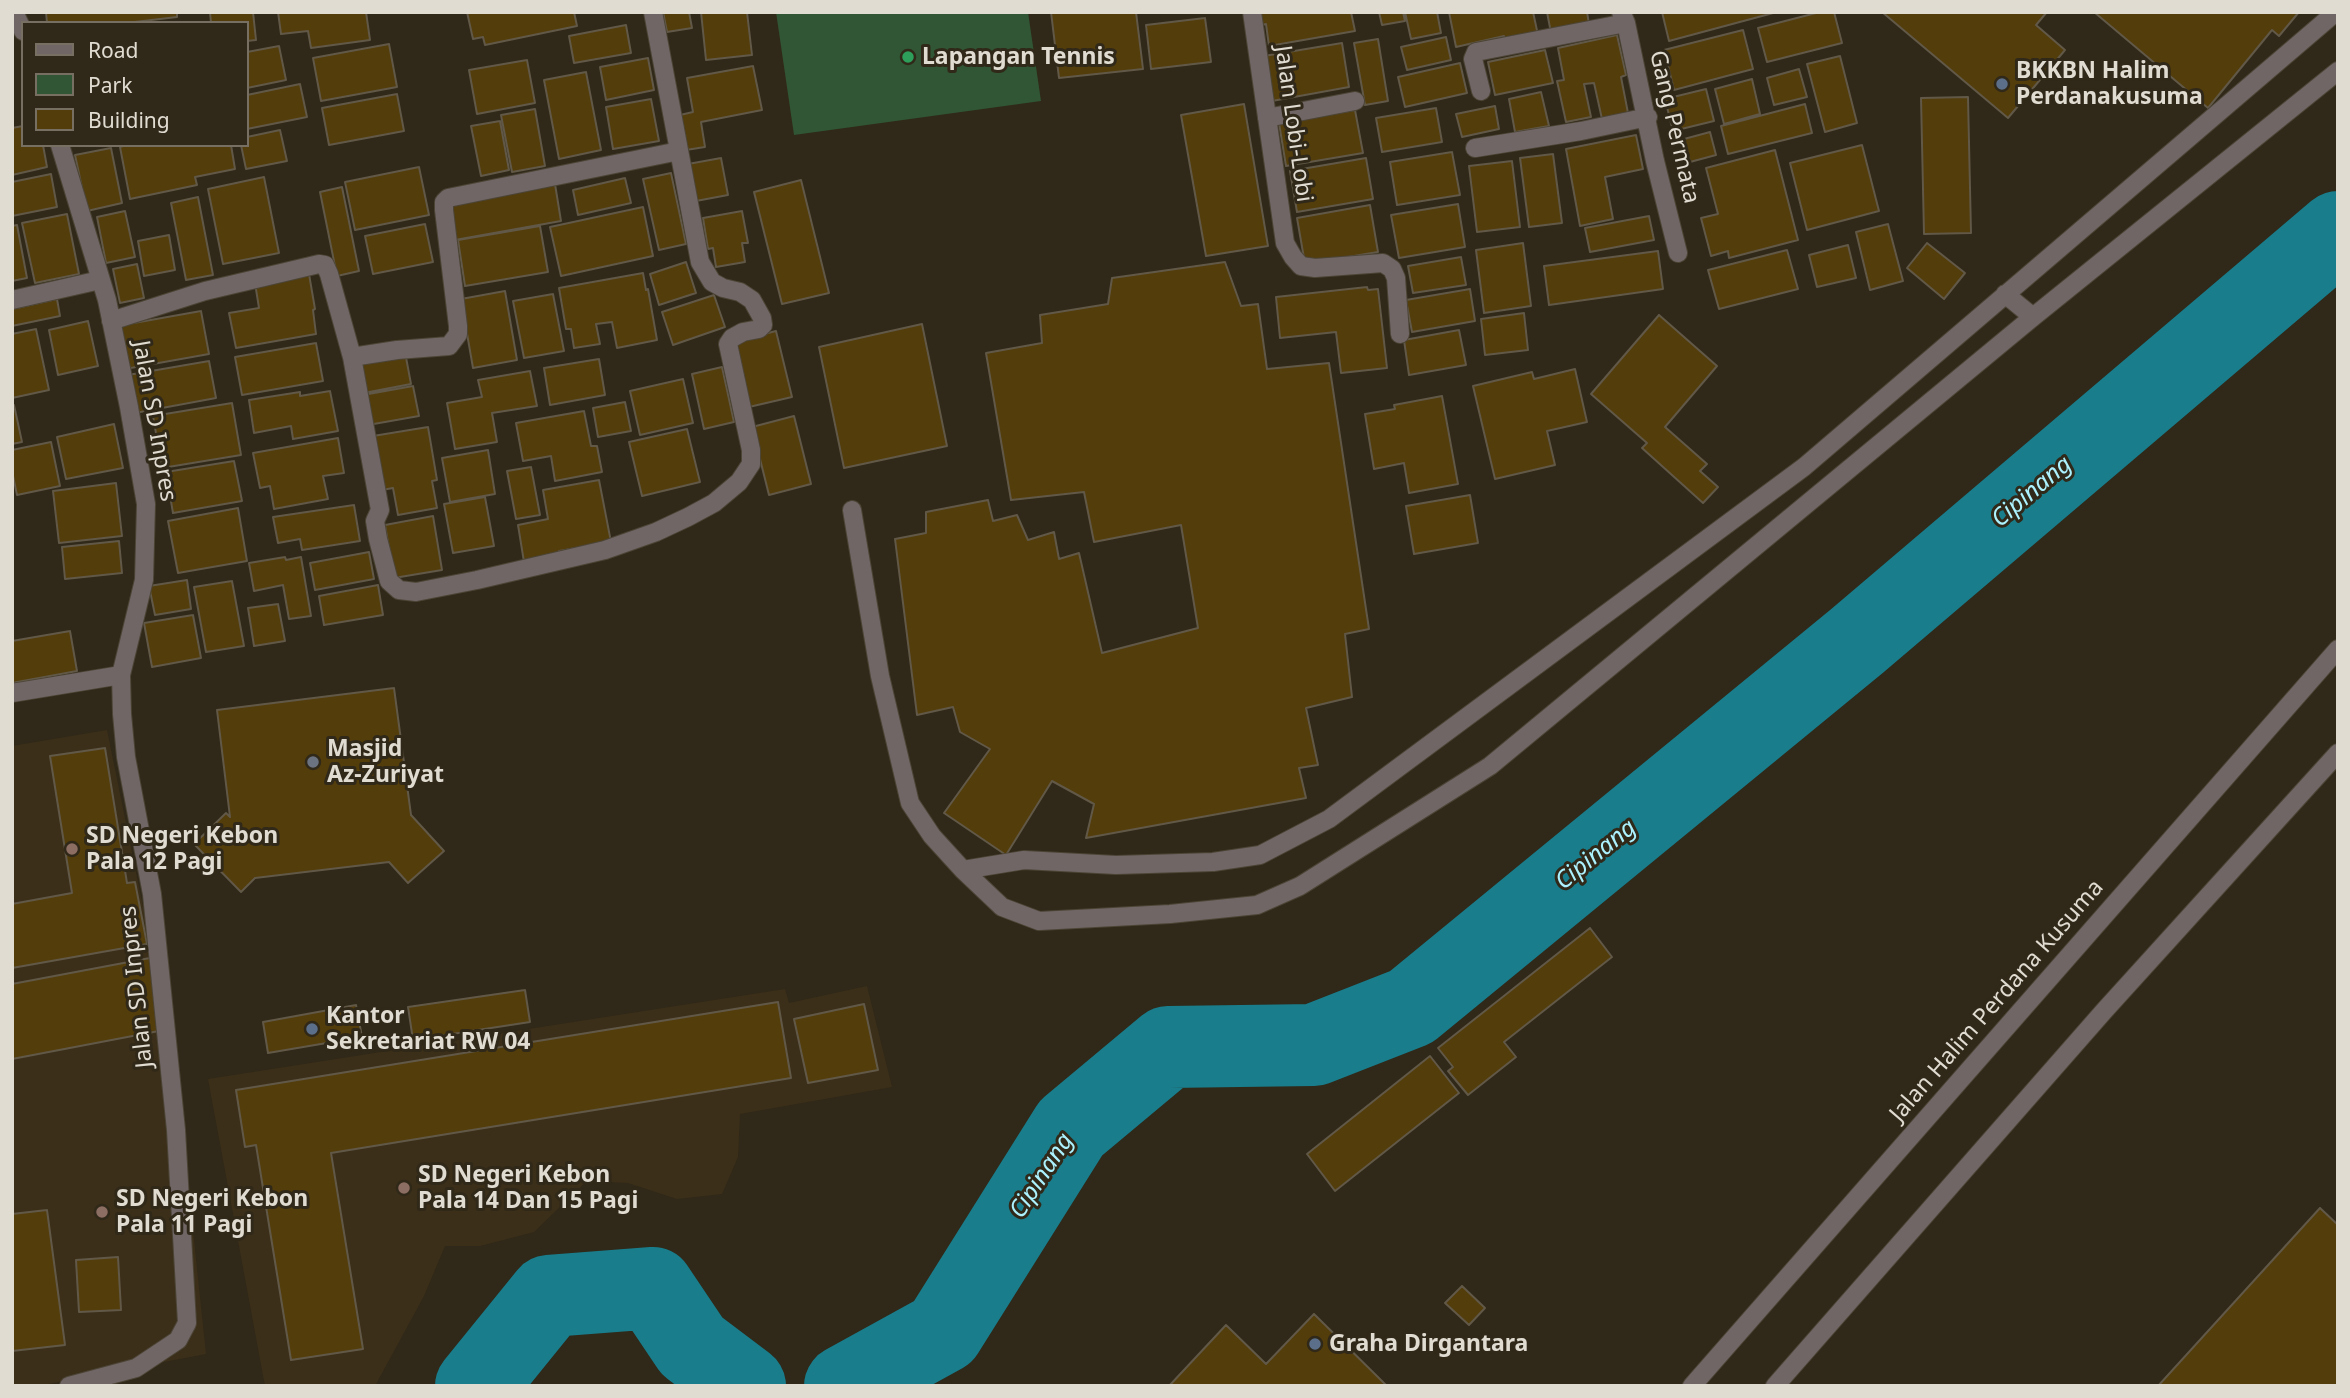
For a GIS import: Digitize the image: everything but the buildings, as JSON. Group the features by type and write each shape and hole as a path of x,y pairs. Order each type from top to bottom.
{"street":[{"path":"111,321 205,290 319,264 325,265 352,357 380,510 375,521 378,540 389,581 399,590 416,592 605,550 656,532 714,503 739,482 751,464 751,450 728,344 732,338 743,332 759,329 763,325 758,307 752,300 740,292 712,282 700,262 653,12"},
{"name":"Jalan Lobi-Lobi","path":"1252,12 1285,243 1301,266 1315,268 1383,263 1392,269 1400,334"},
{"path":"963,870 1024,860 1116,865 1213,862 1260,855 1329,819 1804,467 2336,12"},
{"path":"1481,91 1473,59 1476,52 1624,18"},
{"name":"Gang Permata","path":"1624,18 1678,253"},
{"path":"852,510 880,676 910,803 932,836 963,870 1002,907 1039,921 1170,914 1257,905 1300,886 1490,766 2033,317 2338,71"},
{"path":"1268,118 1356,102"},
{"path":"1475,148 1648,117"},
{"name":"Jalan SD Inpres","path":"61,147 111,321 146,504 144,580 121,675 126,757 152,894 176,1130 187,1322 178,1340 136,1368 69,1386"},
{"path":"352,357 438,347 454,341 458,326 444,210 444,202 448,198 679,151"},
{"path":"12,300 100,280"},
{"path":"2005,294 2033,317"},
{"name":"Jalan Halim Perdana Kusuma","path":"1692,1386 2338,649"},
{"path":"12,693 121,675"},
{"path":"1775,1386 2104,1011 2338,753"}],"shaded area":[{"name":"SD Negeri Kebon Pala 11 Pagi","path":"107,730 176,1069 206,1354 38,1386 12,1386 12,746"},
{"name":"SD Negeri Kebon Pala 14 Dan 15 Pagi","path":"867,986 892,1087 740,1114 738,1157 722,1194 677,1199 628,1183 587,1181 534,1232 480,1246 445,1246 424,1296 375,1386 265,1386 208,1079 785,989 789,1003"}],"green space":[{"name":"Lapangan Tennis","path":"776,12 1028,12 1041,101 794,135"}],"waterway":[{"name":"Cipinang","path":"845,1386 943,1332 1071,1128 1168,1047 1314,1045 1411,1007 1857,641 2338,232"},
{"name":"Cipinang","path":"476,1386 549,1296 653,1288 692,1346 745,1386"}],"place":[{"name":"Lapangan Tennis","path":"908,57"},
{"name":"BKKBN Halim Perdanakusuma","path":"2002,84"},
{"name":"Masjid Az-Zuriyat","path":"313,762"},
{"name":"SD Negeri Kebon Pala 12 Pagi","path":"72,849"},
{"name":"Kantor Sekretariat RW 04","path":"312,1029"},
{"name":"SD Negeri Kebon Pala 14 Dan 15 Pagi","path":"404,1188"},
{"name":"SD Negeri Kebon Pala 11 Pagi","path":"102,1212"},
{"name":"Graha Dirgantara","path":"1315,1344"}]}
